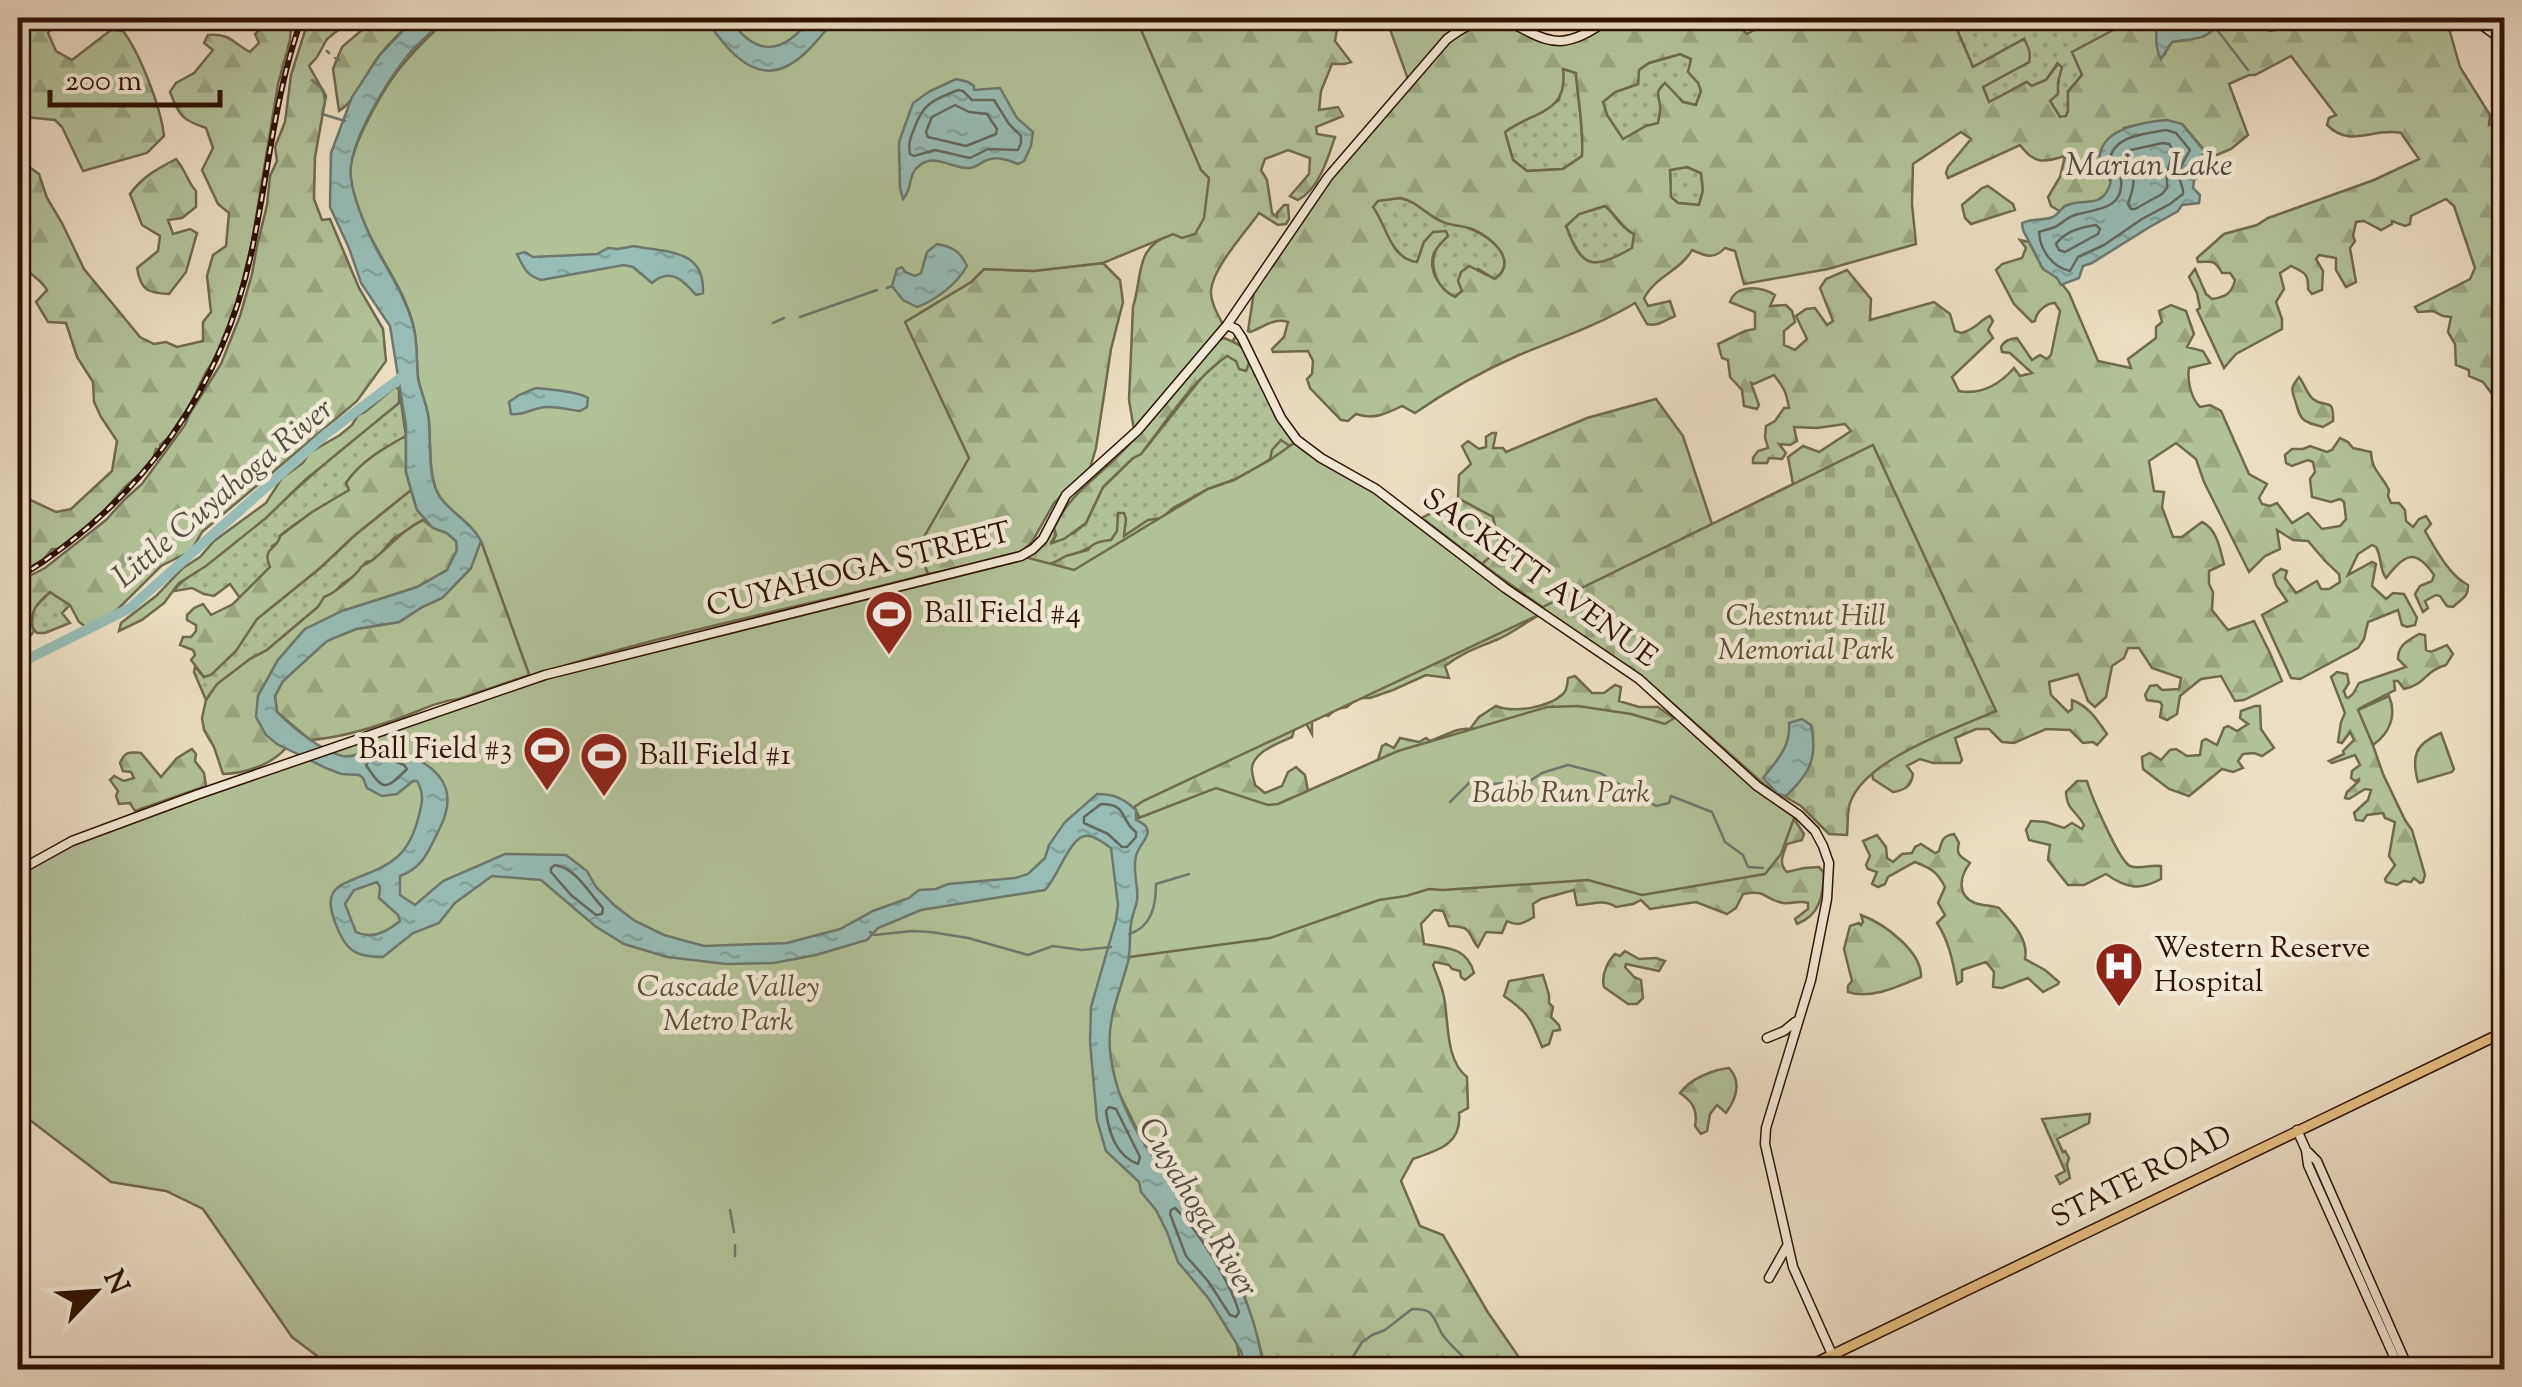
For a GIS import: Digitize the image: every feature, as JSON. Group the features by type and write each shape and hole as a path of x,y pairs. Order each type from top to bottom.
{"main road":[{"name":"STATE ROAD","path":"1801,1370 2504,1032"}],"street":[{"name":"CUYAHOGA STREET","path":"18,872 72,841 546,675 1021,556 1043,539 1066,495 1138,430 1228,324 1328,177 1451,36 1471,24 1493,18 1548,40 1562,41 1585,34 1611,18"},
{"path":"2472,18 2504,41"},
{"name":"SACKETT AVENUE","path":"1228,324 1242,339 1281,418 1297,440 1392,500 1505,588 1654,691 1757,786 1806,821 1823,846 1830,870 1816,956 1799,1019"},
{"path":"1767,1038 1799,1019"},
{"path":"1799,1019 1765,1133 1793,1267 1839,1370"},
{"path":"2297,1130 2308,1166 2400,1370"},
{"path":"2306,1150 2317,1161 2409,1370"},
{"path":"1769,1278 1787,1246"}],"green space":[{"path":"18,18 99,18 99,23 88,19 58,22 48,33 56,51 72,60 111,30 123,31 149,81 164,136 147,153 83,171 55,120 25,117 18,122"},
{"path":"271,18 286,18 291,28 290,40 278,84 252,242 236,308 215,359 189,407 142,472 95,521 58,549 52,549 43,560 18,573 18,496 56,512 71,509 112,471 117,441 94,402 93,382 77,357 66,323 48,322 36,302 47,290 18,262 18,159 39,174 47,198 84,269 140,337 154,344 166,342 177,347 203,341 203,322 211,312 207,276 213,255 226,246 229,213 218,204 202,170 213,148 206,128 182,116 170,92 176,83 194,73 213,50 204,43 208,35 226,37 250,52 259,43 255,34"},
{"path":"309,18 353,18 327,39 309,66 326,96 315,157 314,199 322,220 330,219 359,288 383,329 386,361 357,401 202,532 191,551 161,566 118,609 86,627 70,605 50,592 34,609 34,631 18,652 18,582 45,568 106,520 142,484 185,425 221,364 252,274 270,176 277,161 275,147 285,122 291,75"},
{"path":"376,18 415,18 380,54 355,95 339,111 333,69 342,47"},
{"path":"449,18 1136,18 1201,170 1209,178 1204,218 1195,234 1182,238 1173,234 1103,263 1033,271 984,269 971,282 905,322 969,458 924,537 916,544 928,574 678,634 530,677 481,541 436,490 413,324 363,221 350,177 361,134 379,100 411,55"},
{"path":"1126,18 1339,18 1335,41 1351,62 1332,64 1321,91 1319,110 1338,107 1343,116 1316,127 1317,134 1335,137 1317,181 1298,200 1290,196 1309,174 1310,158 1288,150 1265,159 1261,170 1267,180 1272,213 1277,217 1288,205 1289,219 1278,225 1259,213 1231,250 1211,290 1225,328 1134,430 1129,400 1133,307 1142,263 1152,246 1173,234 1201,171"},
{"path":"1349,18 1459,18 1462,29 1493,18 1540,38 1562,41 1611,18 1698,18 1711,25 1731,18 1747,34 1764,18 1952,18 1973,67 2024,39 2027,45 2029,62 1983,87 1989,102 2027,82 2032,86 2046,80 2058,64 2062,67 2058,94 2050,101 2060,117 2066,116 2068,92 2082,75 2072,52 2115,29 2115,23 2092,18 2156,18 2165,55 2172,42 2204,36 2217,25 2240,18 2271,30 2288,18 2446,18 2460,67 2490,115 2489,125 2504,116 2504,393 2495,398 2483,382 2469,376 2469,370 2456,365 2455,344 2448,332 2451,317 2433,311 2418,312 2415,307 2470,279 2475,268 2454,206 2446,199 2411,216 2410,224 2405,226 2392,221 2381,230 2364,221 2356,222 2355,241 2350,248 2356,282 2346,287 2336,270 2336,258 2319,255 2316,259 2323,271 2322,290 2312,294 2302,272 2291,266 2280,273 2284,289 2276,302 2282,329 2236,354 2224,368 2197,310 2197,293 2189,277 2195,269 2212,299 2227,294 2235,280 2230,273 2222,273 2215,263 2198,262 2197,258 2224,234 2374,180 2419,159 2401,133 2345,136 2327,125 2329,118 2336,115 2291,56 2229,84 2248,135 2231,149 2212,157 2200,177 2188,177 2205,151 2182,124 2159,121 2124,128 2098,162 2111,179 2109,192 2095,202 2065,206 2061,212 2051,206 2048,197 2060,177 2065,156 2040,160 2020,145 1948,178 1948,167 1971,139 1961,132 1913,164 1916,244 1828,269 1744,284 1735,251 1725,248 1709,256 1692,250 1644,298 1648,306 1670,301 1675,316 1665,321 1647,324 1635,303 1492,368 1415,413 1402,406 1379,415 1356,414 1348,421 1341,420 1310,388 1307,379 1312,374 1313,361 1308,351 1273,352 1284,337 1288,322 1273,322 1248,331 1255,285 1316,193 1424,64 1410,24 1385,29","holes":["1680,54 1691,59 1688,72 1701,91 1696,105 1683,102 1665,83 1658,93 1658,123 1623,139 1603,102 1615,92 1638,84 1639,70","1563,69 1576,73 1582,156 1563,169 1527,171 1513,160 1505,132 1547,110 1560,95","1687,167 1701,173 1703,190 1699,205 1678,203 1671,197 1670,170","1400,198 1445,223 1480,233 1504,257 1502,272 1495,279 1469,266 1461,272 1458,281 1462,291 1455,297 1441,286 1432,262 1434,253 1448,236 1446,231 1433,232 1424,242 1417,262 1408,260 1395,248 1373,207 1378,201","1605,206 1634,234 1632,248 1607,260 1590,262 1578,251 1566,226 1579,214"]},
{"path":"1386,18 1457,18 1461,29 1409,82"},
{"path":"1952,18 2092,18 2116,23 2068,91 2068,111 2060,117 2050,101 2058,84 2057,64 2046,80 2031,86 2026,82 1989,103 1983,87 2029,62 2024,39 1973,67"},
{"path":"1680,54 1692,59 1701,91 1696,105 1683,102 1665,84 1658,124 1646,126 1623,140 1603,102 1615,92 1638,84 1638,70 1649,63"},
{"path":"1562,68 1576,73 1582,156 1563,169 1527,171 1513,160 1505,132 1559,100"},
{"path":"176,159 196,191 196,207 182,218 168,220 173,234 190,229 197,233 186,272 169,294 162,294 147,289 139,276 137,268 158,251 160,236 142,225 130,194 145,178"},
{"path":"1687,167 1701,173 1703,190 1699,205 1678,203 1671,198 1670,170"},
{"path":"1988,186 2013,204 2015,210 1971,224 1962,205"},
{"path":"1400,198 1445,223 1487,238 1500,250 1502,272 1495,279 1478,269 1455,297 1448,293 1434,269 1437,247 1424,242 1417,263 1408,260 1395,248 1372,206 1378,200"},
{"path":"1605,206 1635,234 1633,248 1608,260 1591,262 1578,251 1566,226 1579,214"},
{"path":"2020,240 2029,242 2041,265 2069,293 2098,361 2131,368 2128,359 2156,338 2156,327 2162,322 2159,311 2171,305 2186,311 2194,334 2187,347 2203,351 2210,363 2189,368 2192,394 2200,407 2210,405 2221,411 2249,474 2267,484 2259,498 2262,504 2277,503 2292,523 2308,513 2322,529 2340,526 2346,519 2344,502 2312,497 2313,462 2292,466 2286,463 2285,455 2292,449 2310,446 2327,452 2340,438 2353,448 2371,452 2391,503 2399,503 2405,510 2406,521 2413,527 2426,516 2431,524 2425,531 2449,569 2468,585 2466,595 2453,607 2436,595 2425,601 2428,608 2423,612 2415,594 2434,575 2421,560 2409,557 2386,578 2378,551 2372,545 2358,554 2348,575 2372,562 2376,564 2372,586 2386,599 2393,593 2404,594 2417,618 2415,625 2402,625 2398,610 2368,622 2358,648 2300,679 2291,678 2262,615 2287,601 2273,575 2281,569 2287,571 2285,578 2296,593 2317,581 2321,589 2329,589 2340,582 2339,574 2308,541 2293,540 2277,530 2280,549 2265,556 2249,572 2196,459 2176,443 2149,461 2154,491 2164,492 2162,507 2173,537 2182,537 2202,522 2211,529 2224,564 2209,571 2212,610 2228,630 2254,621 2282,681 2235,701 2221,676 2201,679 2180,696 2177,714 2167,720 2160,717 2160,702 2147,700 2145,695 2150,686 2179,689 2181,678 2152,668 2139,648 2128,648 2124,658 2112,666 2106,697 2095,707 2088,701 2078,674 2049,682 2051,695 2068,712 2072,700 2096,719 2107,734 2097,745 2083,743 2070,730 2046,729 2014,743 2002,742 1989,729 1976,729 1955,738 1960,763 1920,759 1907,766 1913,774 1909,785 1893,792 1873,779 1870,761 1725,518 1793,484 1788,457 1803,446 1819,452 1851,431 1845,424 1794,427 1797,441 1779,444 1786,453 1782,459 1753,463 1758,451 1768,448 1766,426 1784,408 1789,408 1787,398 1774,375 1751,383 1757,409 1744,406 1742,390 1730,377 1728,360 1722,358 1718,344 1755,329 1755,312 1730,302 1738,292 1756,289 1775,295 1770,306 1786,305 1792,311 1795,322 1784,331 1784,345 1795,350 1807,339 1796,316 1815,308 1827,325 1833,321 1820,288 1826,279 1847,270 1871,299 1870,320 1934,302 1950,314 1955,331 1961,333 1990,316 1993,321 1988,330 1993,338 1952,377 1959,391 1989,387 2014,368 2020,376 2032,373 2010,353 2002,352 2001,347 2017,338 2032,360 2040,355 2047,359 2060,311 2055,303 2048,305 2032,322 2014,304 1996,270 2022,258 2026,248"},
{"path":"1103,263 1120,280 1123,302 1090,468 1054,503 1032,542 1021,552 993,562 928,574 916,544 924,537 905,322 971,282 984,269 1033,271"},
{"path":"1238,333 1297,441 1250,472 1219,485 1119,544 1100,543 1035,567 980,572 1032,554 1054,528 1056,535 1052,541 1074,533 1086,523 1103,487 1141,454 1203,376 1219,362"},
{"path":"1224,338 1248,354 1246,371 1227,356 1214,366 1141,454 1103,487 1086,523 1052,543 1054,528 1068,505 1134,440"},
{"path":"2299,377 2313,399 2331,406 2333,421 2323,427 2301,416 2292,391"},
{"path":"395,387 399,389 399,403 305,480 266,518 179,583 164,603 119,631 121,623 214,541 266,503 282,478 303,463 309,453 340,435 358,415"},
{"path":"400,395 406,436 359,468 346,483 350,490 280,536 272,546 270,567 240,598 230,584 214,596 192,588 174,591 399,403"},
{"path":"1656,399 1683,436 1712,524 1562,601 1709,735 1654,687 1482,564 1500,548 1493,517 1458,498 1459,475 1471,464 1462,446 1468,441 1479,449 1486,447 1486,437 1496,433 1493,448 1506,452 1587,418"},
{"path":"406,436 406,472 411,490 257,619 236,651 204,677 191,660 193,650 180,645 183,637 191,637 196,631 187,615 203,604 211,615 233,604 270,567 267,556 280,536 349,490 346,483 359,468"},
{"name":"Babb Run Park","path":"1281,440 1538,616 1451,661 1445,666 1449,678 1426,675 1370,698 1357,698 1328,716 1320,712 1312,717 1312,734 1304,720 1296,724 1292,737 1268,748 1254,761 1255,785 1265,793 1282,786 1288,772 1296,767 1305,775 1308,791 1378,760 1382,746 1394,748 1400,738 1430,741 1470,729 1479,717 1496,706 1521,709 1549,703 1563,694 1568,678 1575,676 1592,693 1604,693 1615,685 1621,687 1619,701 1658,707 1674,718 1679,715 1734,766 1796,813 1794,819 1804,834 1802,840 1787,844 1784,869 1787,872 1819,867 1824,873 1819,904 1797,924 1795,919 1808,909 1808,903 1783,903 1757,893 1743,894 1736,908 1727,914 1696,902 1650,909 1641,900 1616,907 1602,902 1577,905 1574,890 1541,899 1533,904 1534,917 1521,924 1507,921 1502,933 1486,932 1478,947 1466,930 1449,926 1443,911 1434,910 1421,924 1424,944 1461,953 1474,973 1465,980 1460,971 1449,965 1433,965 1444,997 1451,1051 1467,1077 1468,1108 1459,1113 1453,1139 1440,1149 1413,1159 1401,1181 1420,1226 1443,1235 1487,1311 1527,1369 1263,1370 1244,1294 1220,1250 1145,1146 1117,1089 1108,1029 1129,957 1139,817 1046,567 1098,542 1111,540 1117,531 1118,513 1124,513 1126,519 1124,536 1148,520 1162,518 1208,489 1270,460 1272,450"},
{"name":"Cascade Valley Metro Park","path":"1297,441 1376,489 1543,613 1143,801 1092,836 1216,788 1268,805 1278,804 1398,751 1547,707 1578,706 1665,724 1679,715 1734,766 1796,813 1781,854 1765,874 1642,895 1588,880 1429,889 1379,900 1270,938 1115,959 1103,976 1110,1147 1211,1263 1228,1300 1242,1370 394,1370 388,1364 333,1368 292,1337 203,1209 166,1191 111,1182 18,1111 18,872 56,849 545,675 1021,556 1074,570 1208,489 1234,480"},
{"name":"Chestnut Hill Memorial Park","path":"1873,445 1996,711 1892,759 1859,787 1850,803 1847,835 1829,834 1801,806 1765,785 1654,687 1541,608"},
{"path":"453,486 568,662 365,730 310,740 277,712 275,696 283,681 327,640 356,629 399,622 442,598 471,568"},
{"path":"411,490 417,510 428,522 423,520 393,539 374,561 366,562 267,650 216,686 206,700 195,667 204,677 257,619"},
{"path":"1458,498 1493,516 1501,548 1482,564 1422,518"},
{"path":"423,520 456,541 457,550 447,570 417,587 305,629 278,660 258,696 277,744 286,748 258,767 223,774 202,718 206,700 217,684 267,650 318,607 324,597"},
{"path":"50,592 70,605 62,613 70,623 37,633 32,627 33,609"},
{"path":"2419,634 2425,635 2426,650 2431,652 2447,645 2453,654 2446,665 2412,687 2404,689 2394,681 2395,690 2360,708 2383,774 2412,830 2425,875 2423,882 2414,878 2397,885 2385,879 2395,865 2389,856 2395,822 2383,813 2356,820 2354,813 2368,800 2371,790 2345,798 2359,781 2351,778 2352,771 2360,765 2355,755 2329,761 2344,754 2354,740 2350,732 2342,743 2338,742 2345,713 2331,677 2337,672 2347,674 2349,683 2344,691 2348,698 2359,683 2406,667 2398,659 2400,650"},
{"path":"2389,696 2390,723 2373,745 2358,710"},
{"path":"2260,706 2261,729 2274,748 2262,756 2243,754 2238,761 2243,768 2233,772 2222,769 2189,796 2169,789 2143,769 2142,757 2150,753 2161,760 2176,749 2187,756 2200,755 2202,741 2217,745 2224,728 2237,731 2248,724 2240,718 2241,711"},
{"path":"2441,733 2454,769 2418,782 2417,752"},
{"path":"192,749 206,786 135,811 130,803 119,804 118,791 110,780 114,776 124,781 134,778 131,772 123,771 120,763 126,754 141,753 161,777 177,758"},
{"path":"2077,781 2087,781 2125,861 2134,867 2161,866 2161,879 2133,886 2106,874 2084,885 2068,885 2048,860 2050,845 2029,840 2026,830 2031,821 2064,828 2072,823 2082,829 2084,825 2070,807 2066,792"},
{"path":"1954,834 1959,854 1970,863 1962,880 1965,896 1975,903 1999,908 2022,938 2025,959 2045,970 2058,984 2043,992 2028,978 2002,988 1993,987 1994,972 1986,962 1962,970 1962,981 1957,984 1948,944 1937,923 1945,915 1938,903 1945,887 1939,877 1915,862 1888,877 1885,884 1872,884 1877,872 1866,865 1870,856 1863,841 1877,835 1886,847 1887,858 1893,862 1921,844 1935,853 1945,838"},
{"path":"1861,915 1890,931 1908,948 1920,967 1921,977 1875,993 1848,992 1852,981 1844,949 1850,926 1863,922"},
{"path":"1625,951 1639,959 1665,961 1659,971 1626,964 1634,977 1641,980 1643,998 1637,1004 1628,1004 1604,987 1609,961"},
{"path":"1543,975 1553,1007 1551,1017 1560,1030 1553,1031 1549,1044 1542,1047 1529,1018 1504,996 1509,981"},
{"path":"1729,1068 1736,1085 1733,1102 1726,1113 1717,1105 1710,1114 1707,1131 1701,1134 1695,1126 1694,1107 1680,1093 1702,1076"},
{"path":"2090,1114 2089,1123 2057,1139 2069,1158 2070,1178 2060,1184 2056,1176 2065,1171 2042,1119"}],"water":[{"path":"415,18 447,18 408,55 380,96 355,149 351,178 364,222 413,325 436,489 481,541 471,568 442,598 399,622 356,629 327,641 283,681 275,696 277,712 324,749 342,756 376,748 395,750 428,766 442,781 448,798 444,819 424,858 400,876 400,895 415,905 443,881 505,854 566,855 587,871 614,905 664,935 704,946 787,943 840,929 919,890 1028,874 1045,858 1065,822 1097,794 1122,800 1136,810 1136,820 1148,832 1136,856 1137,901 1129,957 1110,1027 1115,1079 1124,1106 1152,1156 1235,1277 1253,1322 1263,1369 1245,1369 1241,1351 1209,1299 1178,1262 1167,1232 1141,1192 1139,1182 1106,1151 1097,1120 1091,1007 1118,905 1111,848 1095,838 1082,837 1076,841 1045,890 921,910 878,928 867,940 774,963 726,964 667,957 624,944 595,926 541,880 492,876 455,903 439,923 413,933 383,957 359,954 343,940 333,915 333,893 386,865 402,852 418,819 420,786 413,781 397,794 382,796 367,788 359,775 341,774 277,744 266,735 256,717 258,696 278,660 305,629 342,611 417,587 447,570 457,550 456,541 433,528 417,510 406,472 406,426 390,326 361,283 330,207 331,153 352,97 379,56","holes":["377,882 379,898 400,921 379,934 356,932 345,904 354,890"]},
{"path":"705,18 729,18 749,40 770,47 790,39 811,18 836,18 800,58 772,71 760,70 738,58"},
{"path":"2156,18 2234,18 2201,37 2172,42 2161,59 2156,43"},
{"path":"2239,18 2288,18 2270,31"},
{"path":"956,79 968,82 974,90 1000,88 1017,118 1033,132 1031,146 1024,161 1018,164 995,158 972,168 926,162 913,173 903,199 899,142 913,103"},
{"name":"Marian Lake","path":"2167,120 2182,124 2205,152 2191,167 2189,177 2200,195 2199,203 2182,205 2178,211 2083,266 2079,278 2061,285 2043,269 2022,223 2053,217 2072,203 2103,197 2111,181 2099,158 2103,145 2117,132"},
{"path":"937,244 955,250 967,266 945,291 917,307 903,300 892,286 897,269 902,267 915,276 921,273 927,252"},
{"path":"634,246 690,260 702,278 703,293 696,295 681,280 670,276 652,283 633,267 624,265 541,280 526,270 517,254 597,254 608,248"},
{"path":"536,388 584,396 588,398 587,407 580,411 545,407 511,414 509,402"},
{"path":"1802,719 1811,725 1810,764 1786,796 1778,794 1763,778 1785,746 1789,723"}],"waterway":[{"path":"2215,27 2248,70"},
{"path":"335,58 339,60"},
{"path":"312,80 323,90 322,114 345,121"},
{"path":"887,288 892,286"},
{"path":"800,317 877,290"},
{"path":"773,323 784,318"},
{"name":"Little Cuyahoga River","path":"18,664 130,608 326,434 402,377"},
{"path":"1450,802 1474,778 1491,784 1528,782 1568,765 1600,773 1656,806 1669,803 1671,796 1712,812 1725,842 1743,855 1748,867 1763,868"},
{"path":"1129,934 1148,921 1156,884 1189,874"},
{"path":"870,932 931,932 1028,955 1053,946 1082,950 1111,947"},
{"path":"730,1210 734,1232"},
{"path":"735,1245 735,1256"},
{"path":"1345,1370 1362,1342 1412,1309 1429,1312 1445,1338 1479,1370"}],"railway":[{"path":"18,578 104,513 140,476 200,391 223,344 241,293 279,100 302,18"}],"place":[{"name":"Ball Field #4","path":"889,656"},
{"name":"Ball Field #3","path":"547,792"},
{"name":"Ball Field #1","path":"604,798"},
{"name":"Western Reserve Hospital","path":"2119,1008"}],"water label":[{"name":"Cuyahoga River","path":"1197,1208"}]}
